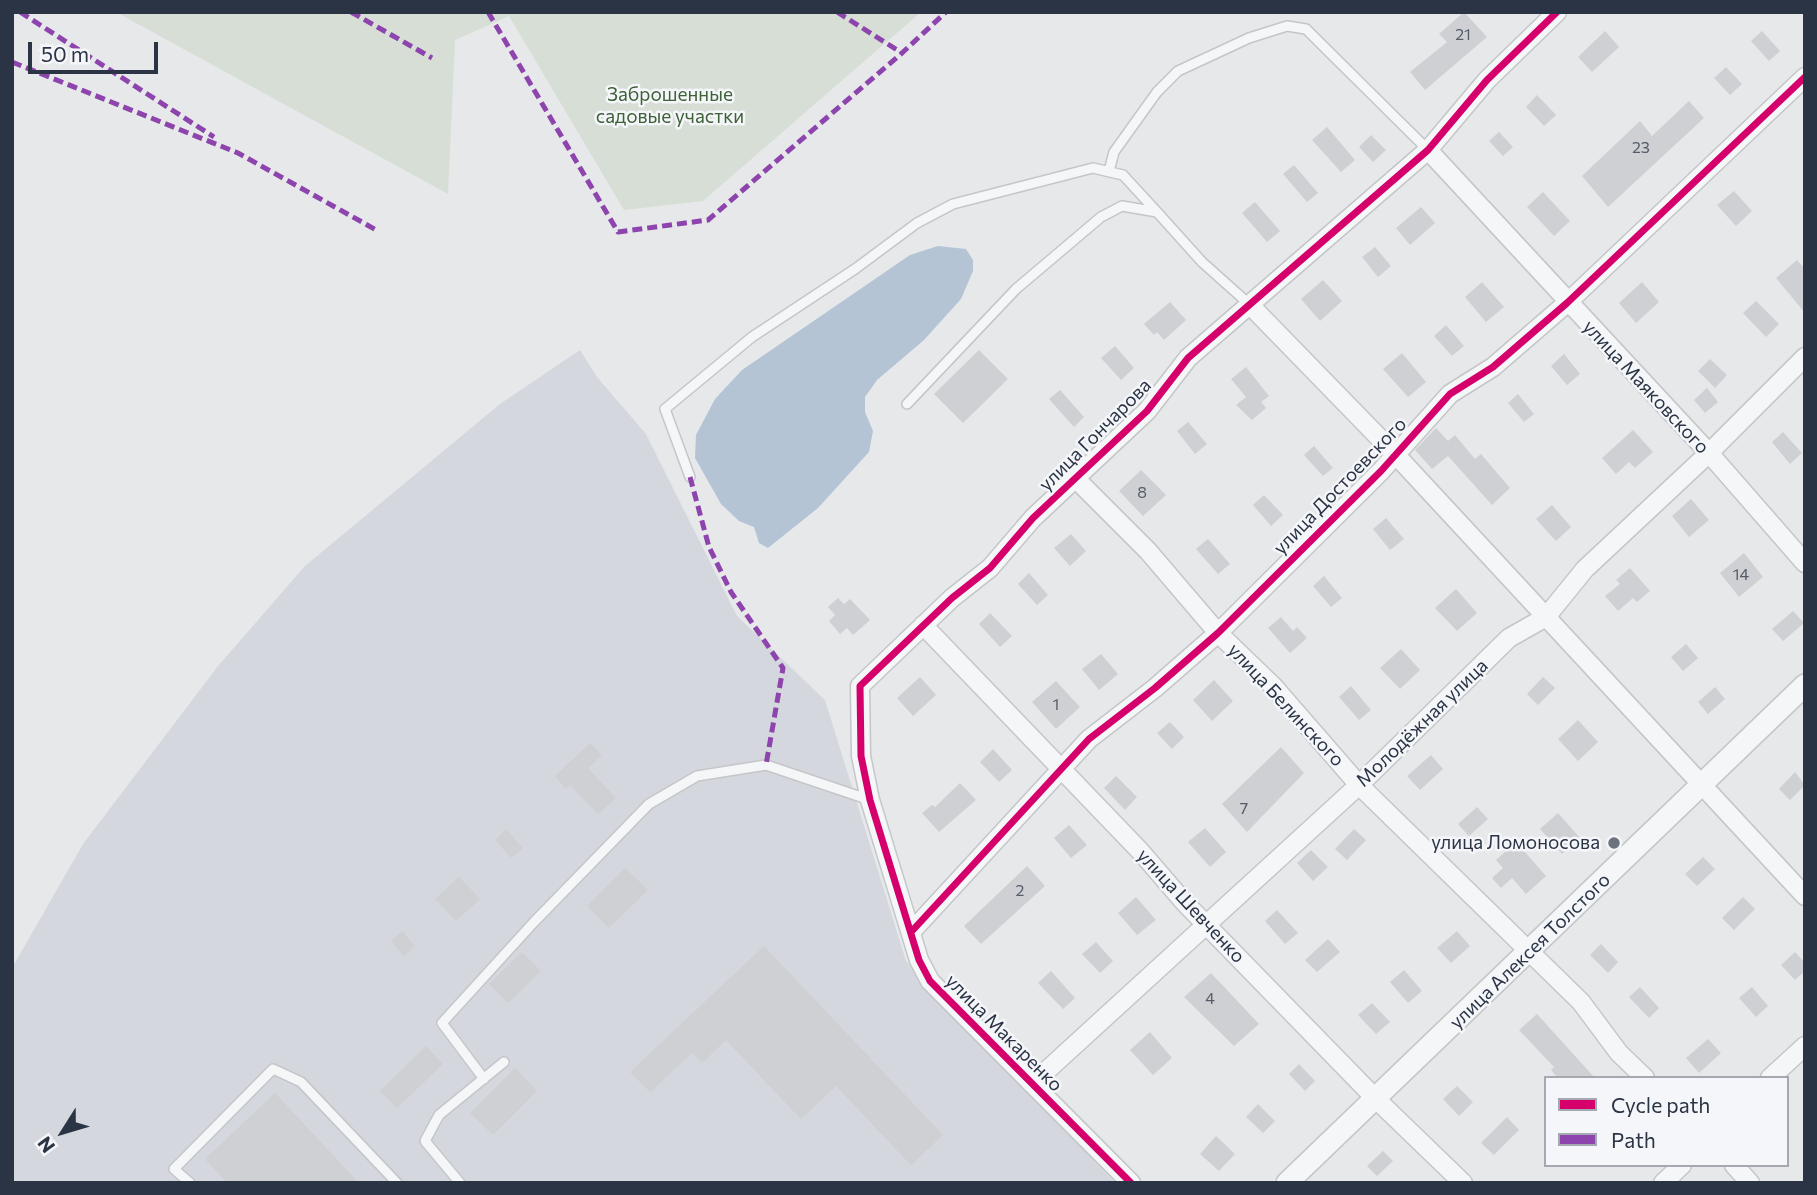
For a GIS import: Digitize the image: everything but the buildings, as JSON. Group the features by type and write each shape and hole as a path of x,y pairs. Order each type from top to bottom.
{"street":[{"name":"улица Гончарова","path":"870,800 861,757 860,686 923,625 990,568 1033,518 1147,411 1188,358 1428,150 1487,80 1557,12"},
{"name":"улица Достоевского","path":"912,931 1088,739 1155,688 1218,633 1395,454 1450,394 1493,367 1567,303 1805,77"},
{"name":"улица Маяковского","path":"1428,150 1567,303 1709,453 1805,563"},
{"path":"1249,304 1395,454 1685,765 1700,786 1805,896"},
{"name":"Молодёжная улица","path":"1032,1084 1359,785 1509,638 1546,617 1585,569 1709,453 1805,357"},
{"name":"улица Белинского","path":"1076,479 1148,551 1218,633 1273,686 1359,785 1528,954 1581,1002 1619,1053 1643,1076"},
{"name":"улица Шевченко","path":"923,625 1375,1098 1463,1183"},
{"name":"улица Алексея Толстого","path":"1287,1183 1805,685"},
{"name":"улица Макаренко","path":"870,800 919,960 930,981 1131,1183"},
{"path":"1772,1076 1805,1046"},
{"path":"1663,1183 1680,1167"},
{"path":"1736,1167 1751,1183"}],"lane":[{"path":"1109,172 1114,152 1157,92 1178,71 1249,38 1287,26 1306,29 1428,150"},
{"path":"690,477 664,409 752,337 855,269 917,223 953,204 1093,167 1123,175 1202,262 1249,304"},
{"path":"907,404 1016,289 1101,217 1122,206 1157,212"},
{"path":"484,1079 442,1023 534,922 649,804 696,776 766,765 870,800"},
{"path":"460,1183 425,1141 439,1115 504,1062"},
{"path":"190,1183 174,1168 273,1069 301,1082 397,1183"}],"shaded area":[{"path":"580,350 597,377 646,434 737,616 825,700 906,961 1115,1183 12,1183 12,968 83,844 218,666 305,566 500,404"}],"green space":[{"name":"Заброшенные садовые участки","path":"116,12 921,12 703,201 624,210 509,16 455,40 448,194"}],"water":[{"path":"938,246 966,249 973,260 973,271 961,299 924,340 877,380 865,397 865,412 873,431 869,452 818,508 768,548 759,543 754,527 739,521 721,504 695,458 696,435 715,399 742,370 910,255"}],"marked path":[{"path":"20,12 214,137"},
{"path":"351,12 432,58"},
{"path":"488,12 618,232 708,220 946,12"},
{"path":"837,12 902,53"},
{"path":"12,62 238,153 378,231"},
{"path":"690,477 709,547 731,592 783,668 766,765"}],"cycle path":[{"path":"1131,1183 930,981 919,960 870,800 861,756 860,686 952,598 990,568 1033,518 1147,411 1188,358 1428,150 1487,80 1557,12"},
{"path":"912,931 1089,739 1155,688 1218,633 1381,471 1450,394 1493,367 1567,303 1805,77"}],"place":[{"name":"улица Ломоносова","path":"1614,843"}]}
